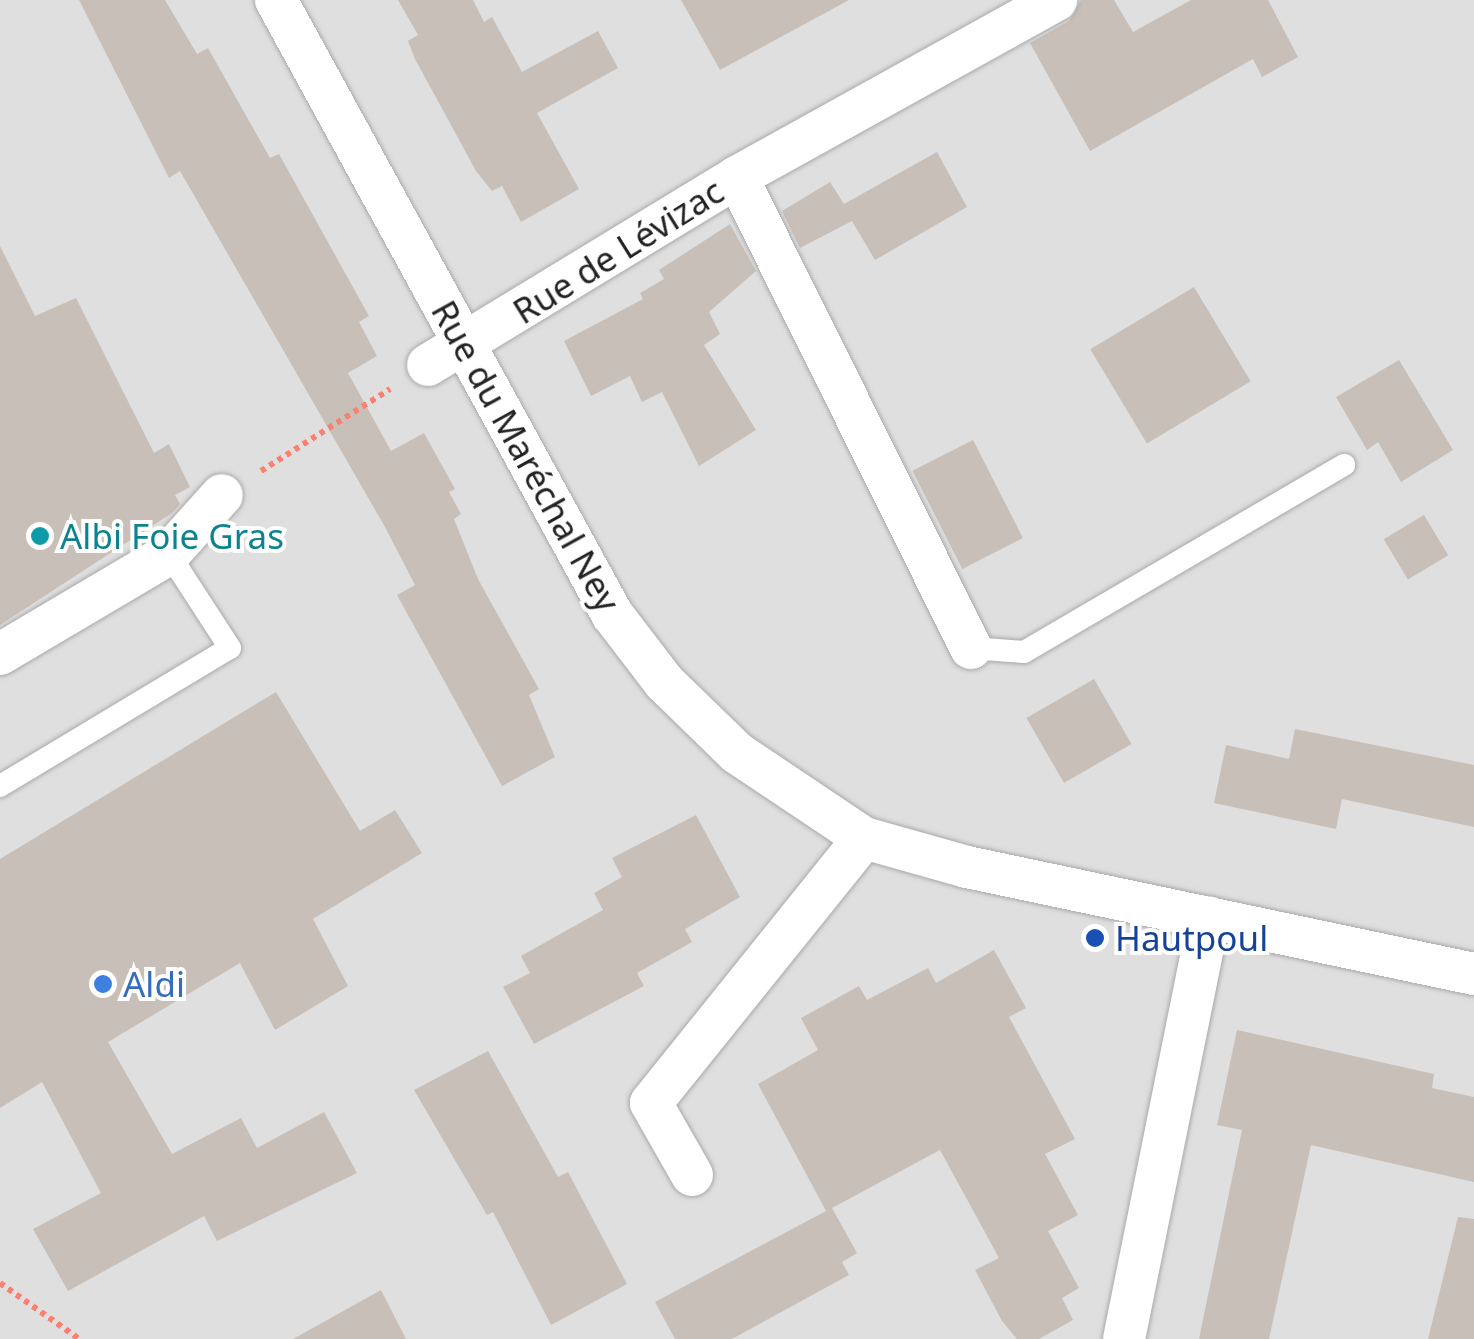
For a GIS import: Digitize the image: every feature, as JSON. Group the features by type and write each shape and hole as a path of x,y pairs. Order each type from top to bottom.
{"street":[{"name":"Rue du Maréchal Ney","path":"276,0 446,355 612,614 664,682 737,753 864,838 968,867 1474,974"},
{"name":"Rue de Lévizac","path":"446,355 737,177 1056,0"},
{"name":"Rue de Lévizac","path":"737,177 971,648"},
{"path":"0,654 169,554 222,495"},
{"path":"692,1175 650,1103 864,838"},
{"path":"1124,1339 1209,917"}],"lane":[{"path":"971,648 1024,652 1344,465"},
{"path":"0,786 230,648 169,554"}],"path":[{"path":"222,495 446,355"},
{"path":"0,1283 79,1339"}],"shaded area":[{"path":"0,0 1474,0 1474,1339 0,1339"}],"building":[{"path":"79,0 165,0 197,54 208,48 270,158 279,154 369,316 359,322 377,356 348,373 391,451 424,433 455,489 449,492 461,514 454,519 478,579 539,689 529,695 555,757 502,786 397,595 415,585 385,527 180,171 169,178"},
{"path":"398,0 473,0 484,22 492,17 522,72 598,31 618,68 537,113 579,189 521,222 502,186 492,191 476,171 415,59 408,41 418,35"},
{"path":"681,0 849,0 720,70"},
{"path":"1081,0 1114,0 1133,32 1191,0 1268,0 1298,57 1262,77 1253,59 1090,151 1030,43 1069,21"},
{"path":"937,152 967,207 875,260 852,221 800,248 782,211 830,182 844,204"},
{"path":"730,224 756,271 709,312 720,334 704,345 756,430 699,466 662,392 642,402 630,376 591,396 564,341 643,299 640,293 664,279 659,270"},
{"path":"0,246 35,316 76,298 154,453 169,444 190,487 175,495 180,504 172,513 0,625"},
{"path":"1194,287 1251,381 1147,444 1090,349"},
{"path":"1399,360 1453,450 1401,482 1378,442 1367,450 1336,397"},
{"path":"973,440 1023,538 962,569 912,471"},
{"path":"1424,515 1448,555 1408,579 1384,539"},
{"path":"1094,679 1132,744 1064,783 1026,718"},
{"name":"Aldi","path":"276,692 360,831 395,810 422,853 313,919 348,986 310,1009 275,1030 240,963 108,1042 172,1154 241,1118 257,1148 324,1112 357,1173 217,1241 204,1216 68,1291 33,1229 101,1193 42,1082 0,1108 0,859"},
{"path":"1295,729 1474,765 1474,827 1342,799 1336,829 1214,803 1226,745 1289,759"},
{"path":"696,815 740,897 685,929 692,942 637,973 644,986 534,1044 503,987 530,973 521,956 603,910 594,893 622,877 612,858"},
{"path":"994,950 1026,1008 1009,1017 1075,1139 1045,1154 1078,1215 1048,1231 1079,1288 1062,1298 1073,1320 1039,1339 1017,1339 1002,1321 975,1270 999,1258 940,1150 832,1208 857,1253 842,1262 849,1275 732,1339 675,1339 655,1302 826,1211 758,1084 818,1050 801,1018 859,986 867,1000 928,968 936,983"},
{"path":"1237,1030 1434,1074 1432,1088 1474,1097 1474,1182 1311,1145 1269,1339 1199,1339 1242,1130 1217,1125"},
{"path":"488,1051 558,1177 568,1172 627,1284 551,1325 493,1212 487,1215 414,1090"},
{"path":"1458,1217 1474,1219 1474,1339 1428,1339"},
{"path":"381,1290 406,1339 293,1339"}],"place":[{"name":"Albi Foie Gras","path":"40,536"},
{"name":"Hautpoul","path":"1095,938"},
{"name":"Aldi","path":"103,984"}]}
